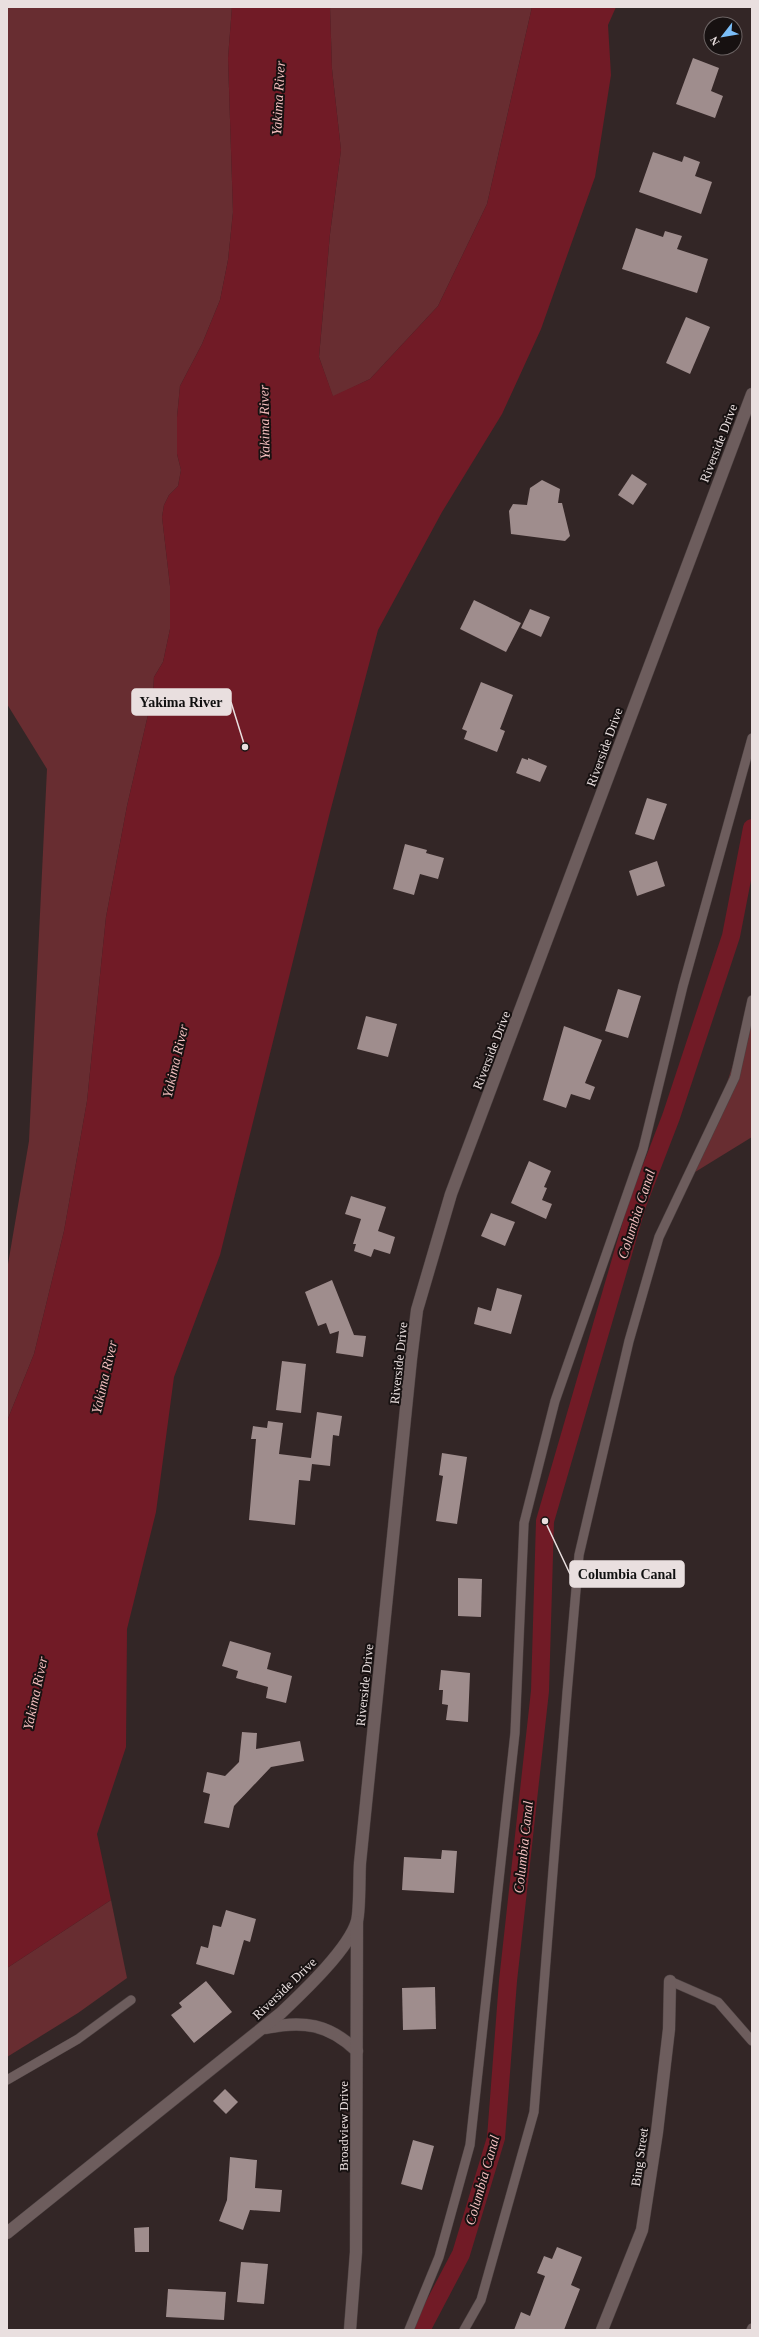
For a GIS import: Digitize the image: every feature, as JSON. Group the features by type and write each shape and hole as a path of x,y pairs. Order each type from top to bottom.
{"street":[{"name":"Riverside Drive","path":"7,2233 262,2028 322,1972 343,1946 357,1921 360,1863 412,1359 418,1310 428,1266 454,1187 752,394"},
{"name":"Broadview Drive","path":"350,2330 356,2252 357,1921"},
{"name":"Bing Street","path":"602,2330 642,2230 658,2132 668,2036 670,1981"},
{"path":"262,2028 282,2024 319,2026 336,2033 357,2051"}],"lane":[{"path":"409,2330 439,2257 470,2145 514,1733 524,1523 555,1401 643,1149 683,986 752,738"},
{"path":"464,2330 481,2300 534,2112 566,1693 580,1555 629,1341 659,1237 734,1077 752,1000"},
{"path":"670,1981 718,2002 752,2041"},
{"path":"7,2080 78,2039 131,2000"}],"shaded area":[{"path":"7,7 232,7 228,58 233,212 228,260 220,300 202,344 180,386 177,417 177,454 181,470 178,486 169,495 164,505 162,517 170,586 170,629 163,662 154,677 153,693 127,806 106,917 87,1101 64,1231 34,1354 7,1421 7,1270 29,1141 47,769 7,704"},
{"path":"330,7 532,7 487,204 438,306 370,379 333,397 319,357 330,234 341,150 332,69"},
{"path":"752,1005 752,1137 687,1177 719,1108"},
{"path":"111,1900 127,1978 78,2013 7,2057 7,1968"}],"water":[{"path":"232,7 330,7 332,69 341,150 330,234 319,357 333,396 370,379 438,306 487,204 532,7 616,7 608,25 611,75 595,177 541,329 502,414 442,512 378,630 329,816 220,1255 174,1377 156,1512 127,1629 126,1747 97,1834 111,1900 7,1968 7,1421 34,1354 64,1231 87,1101 106,917 127,806 153,693 154,677 163,662 170,629 170,586 162,517 164,505 169,495 178,486 181,470 177,454 177,417 180,386 202,344 220,300 228,260 233,212 228,58"}],"building":[{"path":"693,58 719,68 711,91 723,96 715,118 676,104"},
{"path":"653,152 682,162 684,156 700,162 695,176 712,182 701,214 639,192"},
{"path":"636,228 663,237 665,231 682,236 677,249 708,259 697,293 622,269"},
{"path":"686,317 710,327 690,374 666,363"},
{"path":"632,474 647,484 633,505 618,495"},
{"path":"542,480 560,489 558,503 562,503 570,536 565,541 511,534 509,511 513,504 527,505 530,488"},
{"path":"474,600 521,623 506,652 460,629"},
{"path":"530,609 550,617 541,637 521,628"},
{"path":"481,682 513,695 500,729 505,731 497,752 464,739 467,731 462,729"},
{"path":"522,758 528,760 528,758 547,766 540,782 516,773"},
{"path":"647,798 667,804 654,840 635,834"},
{"path":"405,844 427,850 426,853 444,858 438,879 420,874 414,895 393,889"},
{"path":"657,861 665,886 637,896 629,871"},
{"path":"618,989 641,996 628,1038 605,1031"},
{"path":"366,1016 397,1024 388,1057 357,1049"},
{"path":"564,1026 602,1040 585,1083 595,1087 590,1100 571,1094 566,1108 543,1100"},
{"path":"529,1161 551,1171 544,1187 547,1188 542,1200 552,1204 546,1219 511,1203"},
{"path":"351,1196 386,1207 378,1231 395,1237 390,1254 374,1249 371,1257 354,1251 356,1244 353,1244 361,1219 345,1214"},
{"path":"491,1213 515,1222 505,1246 481,1236"},
{"path":"332,1280 354,1335 366,1336 363,1357 336,1353 339,1331 330,1334 326,1323 318,1326 305,1292"},
{"path":"497,1288 522,1295 511,1334 474,1324 478,1307 491,1311"},
{"path":"282,1361 306,1364 301,1413 276,1410"},
{"path":"317,1412 342,1416 339,1436 333,1435 330,1466 312,1464 310,1481 299,1480 295,1525 249,1520 256,1439 251,1439 253,1426 267,1428 268,1421 283,1423 279,1454 311,1458"},
{"path":"442,1453 467,1457 457,1524 436,1521 443,1476 439,1475"},
{"path":"458,1578 482,1579 481,1617 458,1616"},
{"path":"230,1641 271,1653 267,1669 292,1676 286,1703 266,1698 268,1687 236,1678 238,1671 222,1666"},
{"path":"441,1670 470,1673 468,1722 446,1720 448,1705 442,1704 443,1690 439,1690"},
{"path":"242,1732 257,1733 256,1749 300,1741 304,1761 271,1767 234,1806 229,1828 204,1823 210,1794 203,1792 207,1772 225,1776 239,1762"},
{"path":"442,1850 457,1851 454,1893 402,1890 404,1857 441,1859"},
{"path":"226,1910 256,1919 250,1942 244,1940 234,1975 196,1964 201,1946 208,1948 213,1925 221,1927"},
{"path":"206,1981 232,2012 194,2043 171,2015 182,2007 179,2003"},
{"path":"435,1987 436,2029 403,2030 402,1988"},
{"path":"225,2089 238,2102 226,2114 213,2101"},
{"path":"413,2140 434,2146 422,2190 401,2184"},
{"path":"230,2157 257,2160 255,2188 282,2190 280,2212 250,2210 243,2230 219,2221 227,2200"},
{"path":"149,2227 149,2252 135,2252 134,2228"},
{"path":"557,2247 582,2257 571,2285 580,2289 564,2330 514,2330 521,2312 530,2316 545,2276 537,2273 544,2256 552,2259"},
{"path":"241,2262 268,2264 264,2304 237,2302"},
{"path":"168,2289 226,2292 224,2320 166,2317"}],"waterway":[{"name":"Columbia Canal","path":"421,2330 461,2254 496,2138 508,1981 540,1691 545,1521 637,1205 671,1117 731,936 752,828"}],"place":[{"name":"Yakima River","path":"245,747"},
{"name":"Columbia Canal","path":"545,1521"}]}
